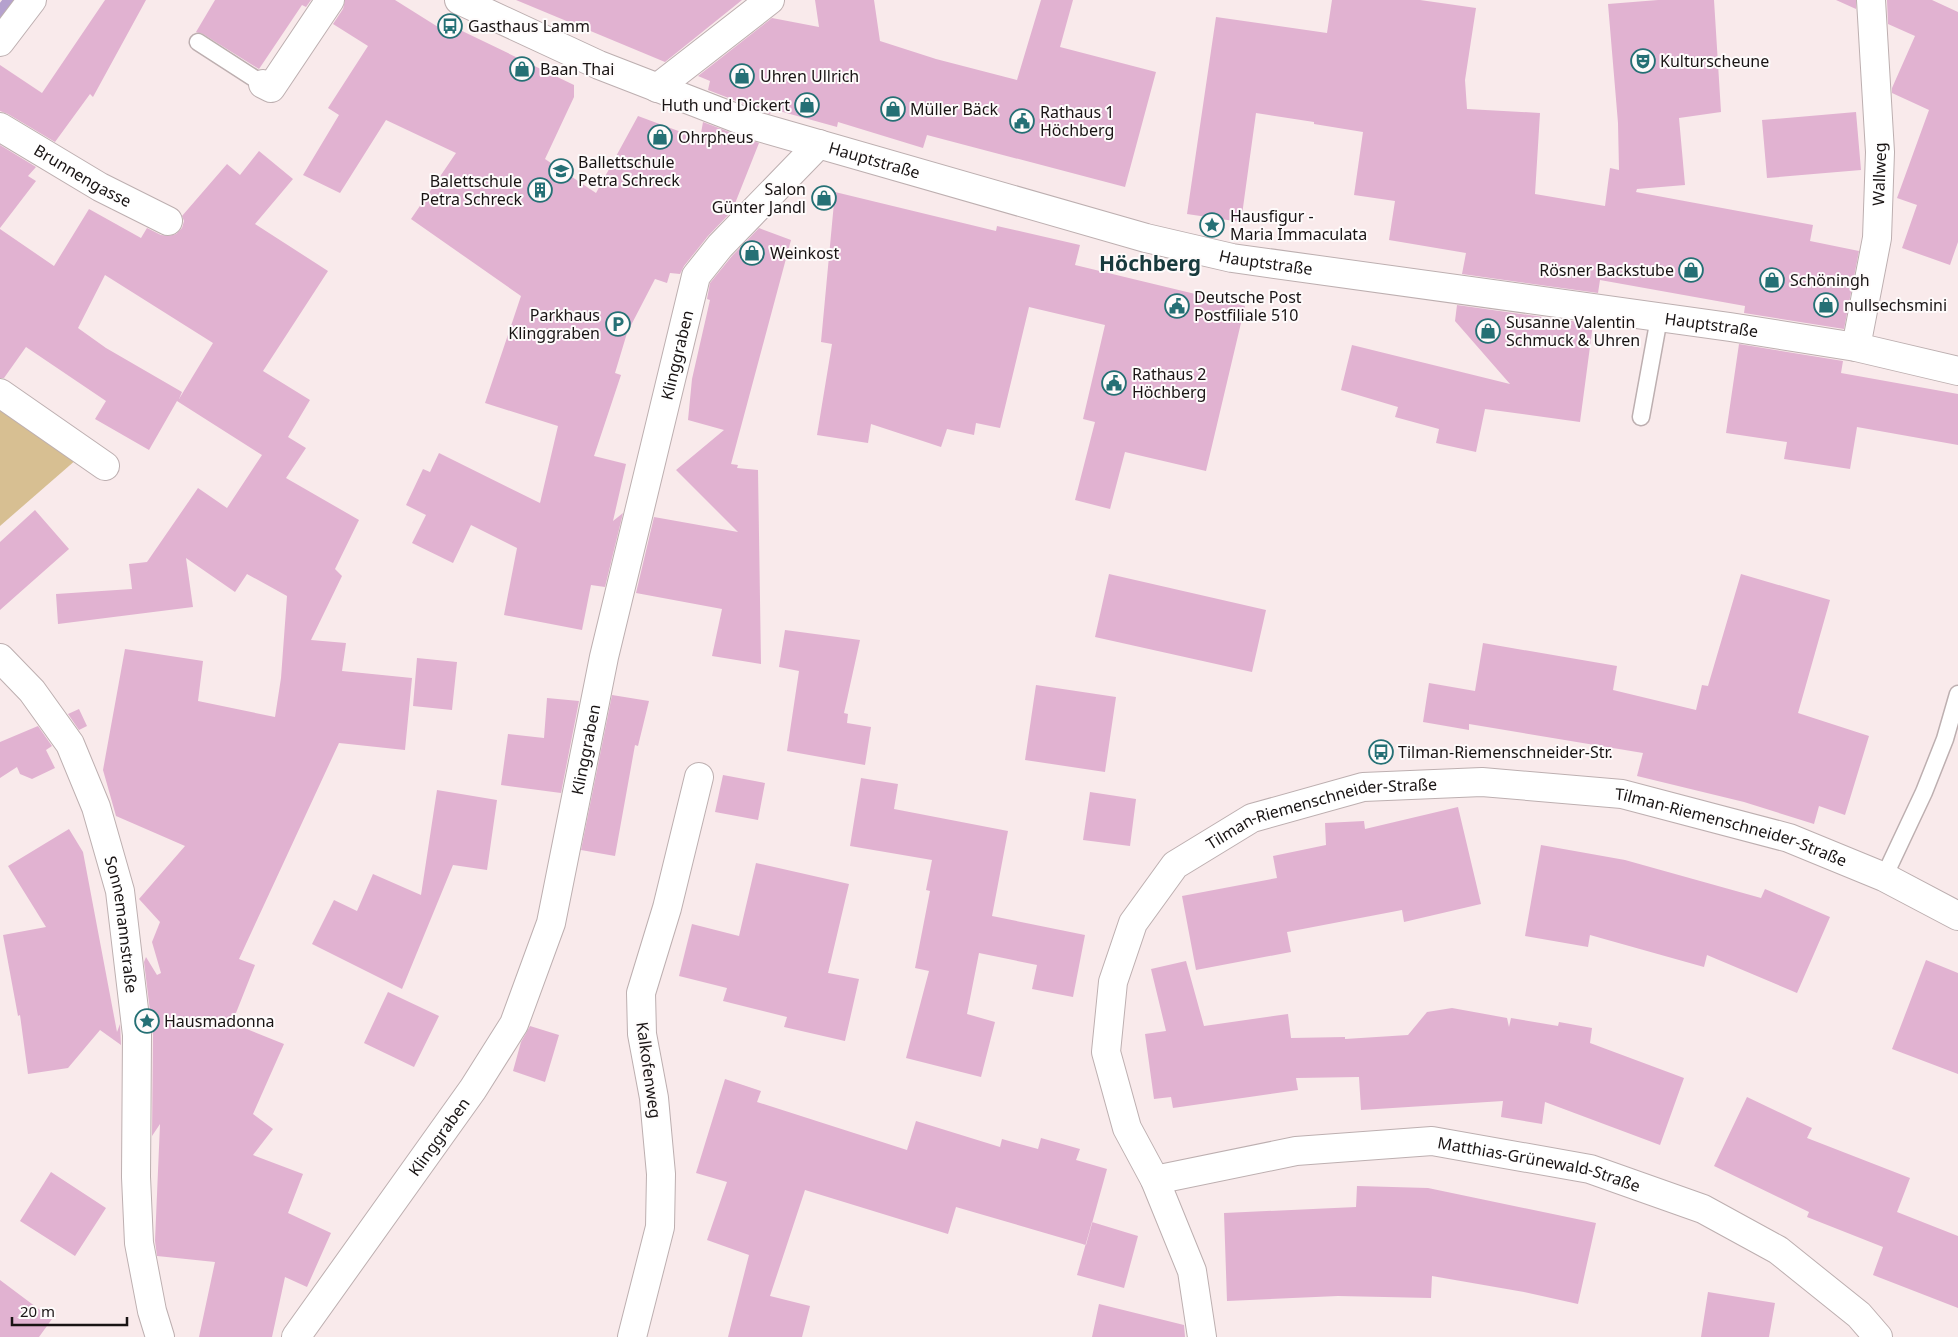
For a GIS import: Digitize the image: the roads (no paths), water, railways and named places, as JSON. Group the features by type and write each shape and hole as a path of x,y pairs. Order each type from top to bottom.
{"street":[{"path":"0,42 32,0"},
{"path":"263,84 271,88 330,0"},
{"name":"Hauptstraße","path":"459,0 546,42 657,88 759,126 1097,226 1232,258 1730,327 1856,348 1958,371"},
{"path":"657,88 770,0"},
{"name":"Wallweg","path":"1856,348 1877,238 1880,152 1871,0"},
{"name":"Brunnengasse","path":"0,127 100,188 168,221"},
{"name":"Klinggraben","path":"296,1337 356,1256 473,1089 514,1024 551,922 604,657 696,276 720,246 820,144"},
{"path":"0,393 104,466"},
{"name":"Sonnemannstraße","path":"1,660 32,691 70,744 96,807 120,892 137,1035 136,1177 139,1243 152,1311 160,1337"},
{"name":"Kalkofenweg","path":"632,1337 660,1227 661,1174 654,1098 642,1034 641,993 667,908 699,777"},
{"name":"Tilman-Riemenschneider-Straße","path":"1202,1337 1192,1271 1155,1180 1127,1128 1106,1052 1113,982 1133,923 1175,865 1252,818 1363,787 1482,782 1622,794 1788,838 1884,877 1958,916"},
{"name":"Matthias-Grünewald-Straße","path":"1155,1180 1296,1151 1432,1141 1590,1169 1703,1209 1778,1250 1859,1315 1878,1337"}],"lane":[{"path":"198,42 263,84"},
{"path":"1641,417 1659,318"},
{"path":"1884,877 1924,792 1945,739 1958,694"}],"waterway":[{"path":"0,12 9,0"}],"place":[{"name":"Gasthaus Lamm","path":"450,26"},
{"name":"Kulturscheune","path":"1643,61"},
{"name":"Baan Thai","path":"522,69"},
{"name":"Uhren Ullrich","path":"742,76"},
{"name":"Huth und Dickert","path":"807,105"},
{"name":"Müller Bäck","path":"893,109"},
{"name":"Rathaus 1 Höchberg","path":"1022,121"},
{"name":"Ohrpheus","path":"660,137"},
{"name":"Ballettschule Petra Schreck","path":"561,171"},
{"name":"Balettschule Petra Schreck","path":"540,190"},
{"name":"Salon Günter Jandl","path":"824,198"},
{"name":"Hausfigur - Maria Immaculata","path":"1212,225"},
{"name":"Weinkost","path":"752,253"},
{"name":"Rösner Backstube","path":"1691,270"},
{"name":"Schöningh","path":"1772,280"},
{"name":"nullsechsmini","path":"1826,305"},
{"name":"Deutsche Post Postfiliale 510","path":"1177,306"},
{"name":"Parkhaus Klinggraben","path":"618,324"},
{"name":"Susanne Valentin Schmuck & Uhren","path":"1488,331"},
{"name":"Rathaus 2 Höchberg","path":"1114,383"},
{"name":"Tilman-Riemenschneider-Str.","path":"1381,752"},
{"name":"Hausmadonna","path":"147,1021"}],"district":[{"name":"Höchberg","path":"1150,263"}]}
